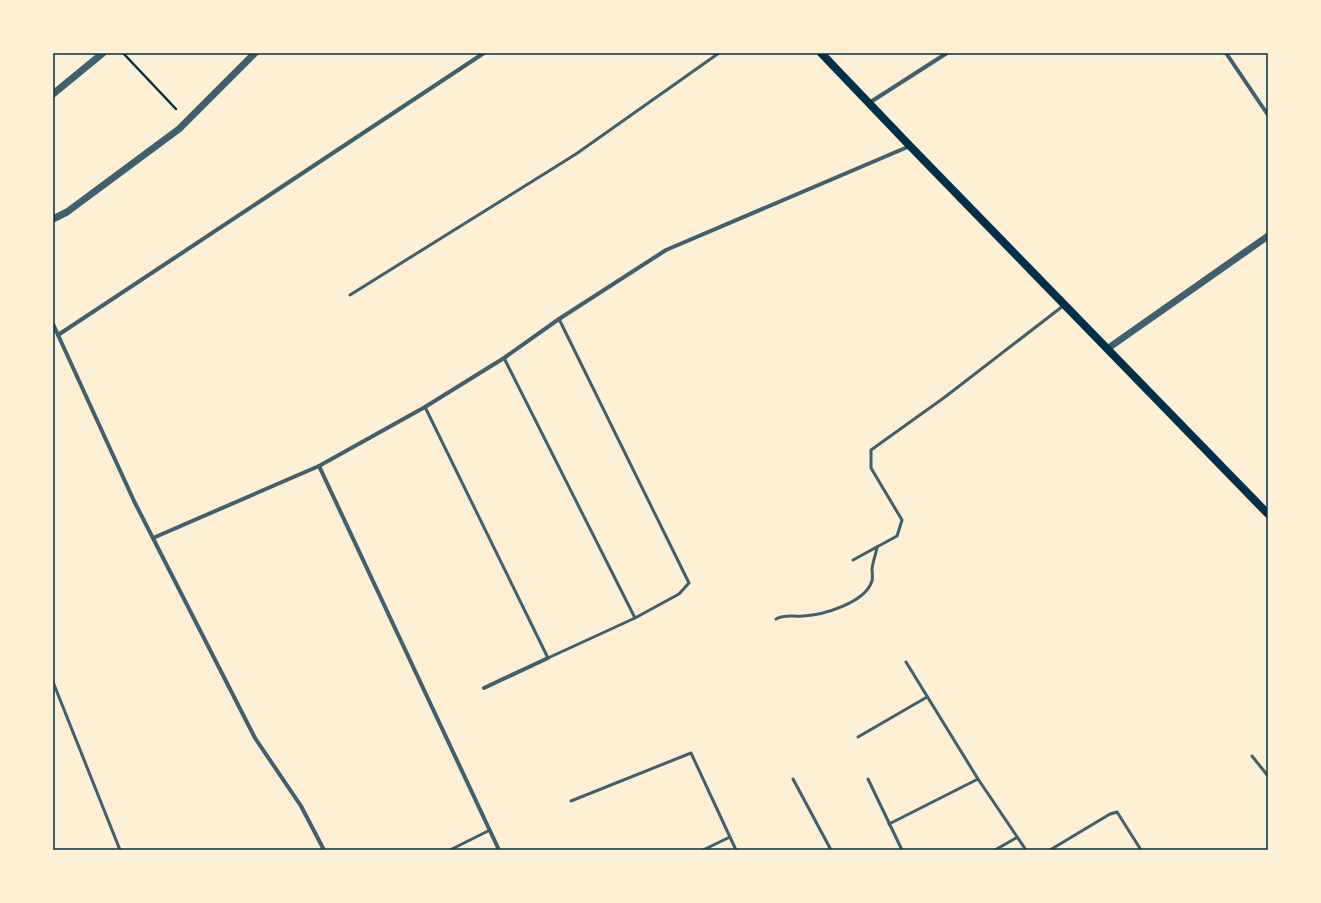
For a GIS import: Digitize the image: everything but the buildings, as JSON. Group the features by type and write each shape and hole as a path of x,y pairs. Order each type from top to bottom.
{"main road":[{"path":"821,53 1268,512"}],"street":[{"path":"53,94 102,53"},
{"path":"53,219 67,212 179,129 255,53"},
{"path":"58,336 484,53"},
{"path":"869,103 947,53"},
{"path":"1226,53 1268,115"},
{"path":"153,538 319,466 425,407 504,358 559,319 666,250 910,146"},
{"path":"1107,348 1268,236"},
{"path":"53,324 134,501 255,738 301,806 324,850"},
{"path":"319,466 499,850"},
{"path":"484,688 548,658"}],"lane":[{"path":"350,295 576,154 719,53"},
{"path":"854,560 898,536 902,520 871,468 871,450 945,397 1065,305"},
{"path":"425,407 548,658 635,618 679,594 689,583 559,319"},
{"path":"504,358 635,618"},
{"path":"776,619 784,615 803,616 827,612 846,606 862,594 872,581 872,568 877,547"},
{"path":"906,662 978,779 1016,838 1026,850"},
{"path":"53,682 120,850"},
{"path":"858,737 927,697"},
{"path":"572,801 691,753 736,850"},
{"path":"1252,756 1268,776"},
{"path":"793,779 831,850"},
{"path":"868,779 902,850"},
{"path":"889,824 978,779"},
{"path":"1050,850 1110,814 1117,812 1141,850"},
{"path":"450,850 490,830"},
{"path":"703,850 730,837"},
{"path":"995,850 1016,838"}],"path":[{"path":"123,53 187,121"}]}
